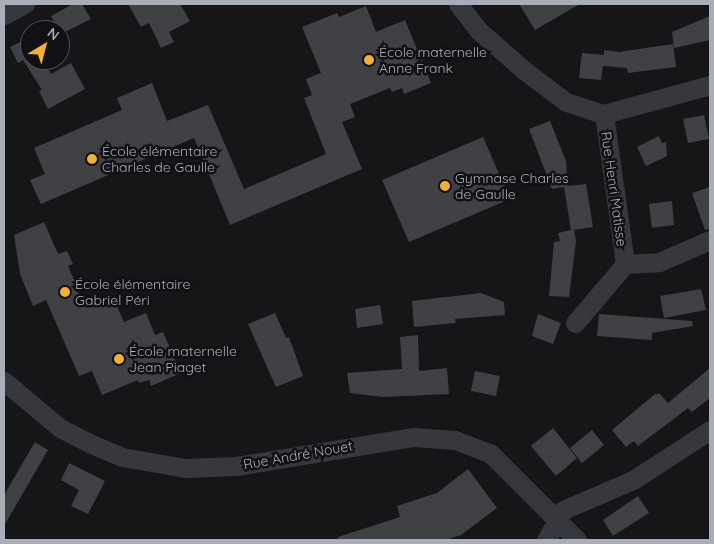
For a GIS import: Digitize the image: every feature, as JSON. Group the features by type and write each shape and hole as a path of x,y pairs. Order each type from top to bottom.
{"street":[{"path":"4,16 25,4"},
{"path":"458,4 478,30 525,71 566,102 604,114 710,85"},
{"name":"Rue Henri Matisse","path":"604,114 625,264 659,262 710,240"},
{"path":"575,323 625,264"},
{"name":"Rue André Nouet","path":"4,381 60,428 89,443 122,457 185,468 236,466 414,436 455,440 491,454 577,540"},
{"path":"546,540 563,510 633,480 710,430"}],"building":[{"path":"73,4 82,4 91,19 70,30 70,20 53,20 51,16"},
{"path":"128,4 180,4 190,21 169,32 174,42 161,48 149,23 141,27"},
{"path":"519,4 580,4 535,30"},
{"path":"366,6 376,32 405,20 431,83 404,94 402,88 392,92 390,88 350,104 355,117 342,122 362,169 230,225 194,138 41,204 30,180 45,174 34,148 122,110 117,98 152,83 167,121 208,105 244,189 326,154 304,98 312,95 306,79 321,73 302,27 337,13 339,17"},
{"path":"710,16 710,40 674,48 672,32"},
{"path":"20,42 20,62 18,63 10,47"},
{"path":"673,44 676,67 628,73 627,68 603,66 601,80 579,78 582,53 604,55 604,50 619,52"},
{"path":"71,63 85,89 48,109 39,91 42,90 29,70 49,70 51,74 58,70 70,70"},
{"path":"704,115 709,139 688,143 683,119"},
{"path":"550,121 566,161 568,186 586,184 593,227 574,230 576,241 569,297 549,296 554,242 560,241 558,233 571,230 564,187 552,189 529,129"},
{"path":"659,136 662,143 666,142 667,156 646,166 637,147"},
{"name":"Gymnase Charles de Gaulle","path":"483,137 510,199 409,242 382,180"},
{"path":"710,187 710,229 705,230 692,193"},
{"path":"672,201 674,225 652,228 649,204"},
{"path":"44,222 58,254 67,251 73,264 68,266 86,308 113,297 124,322 146,313 155,335 163,332 181,373 151,386 149,380 139,383 138,380 102,395 92,371 79,376 46,300 33,306 20,274 14,235"},
{"path":"701,289 706,310 664,318 660,296"},
{"path":"481,293 504,302 505,315 455,319 456,323 414,327 412,301"},
{"path":"380,305 383,324 357,328 355,309"},
{"path":"275,313 286,338 289,337 303,376 276,387 248,324"},
{"path":"538,314 561,323 553,344 532,336"},
{"path":"599,314 692,321 693,326 652,333 652,340 597,336"},
{"path":"418,335 419,371 447,368 449,394 383,397 350,393 347,373 402,369 400,337"},
{"path":"710,368 710,398 692,412 688,408 638,446 634,441 626,447 612,430 655,394 660,394 668,403"},
{"path":"475,371 500,376 496,396 471,391"},
{"path":"553,428 577,458 556,476 531,446"},
{"path":"592,430 604,445 582,463 570,448"},
{"path":"35,442 48,450 4,526 4,495"},
{"path":"69,463 105,481 88,514 71,506 79,490 61,480"},
{"path":"468,469 497,508 461,535 446,540 338,540 338,537 400,517 397,506 437,493"},
{"path":"638,496 649,513 613,536 603,520"}],"place":[{"name":"École maternelle Anne Frank","path":"369,60"},
{"name":"École élémentaire Charles de Gaulle","path":"92,159"},
{"name":"Gymnase Charles de Gaulle","path":"445,186"},
{"name":"École élémentaire Gabriel Péri","path":"65,292"},
{"name":"École maternelle Jean Piaget","path":"119,359"}]}
